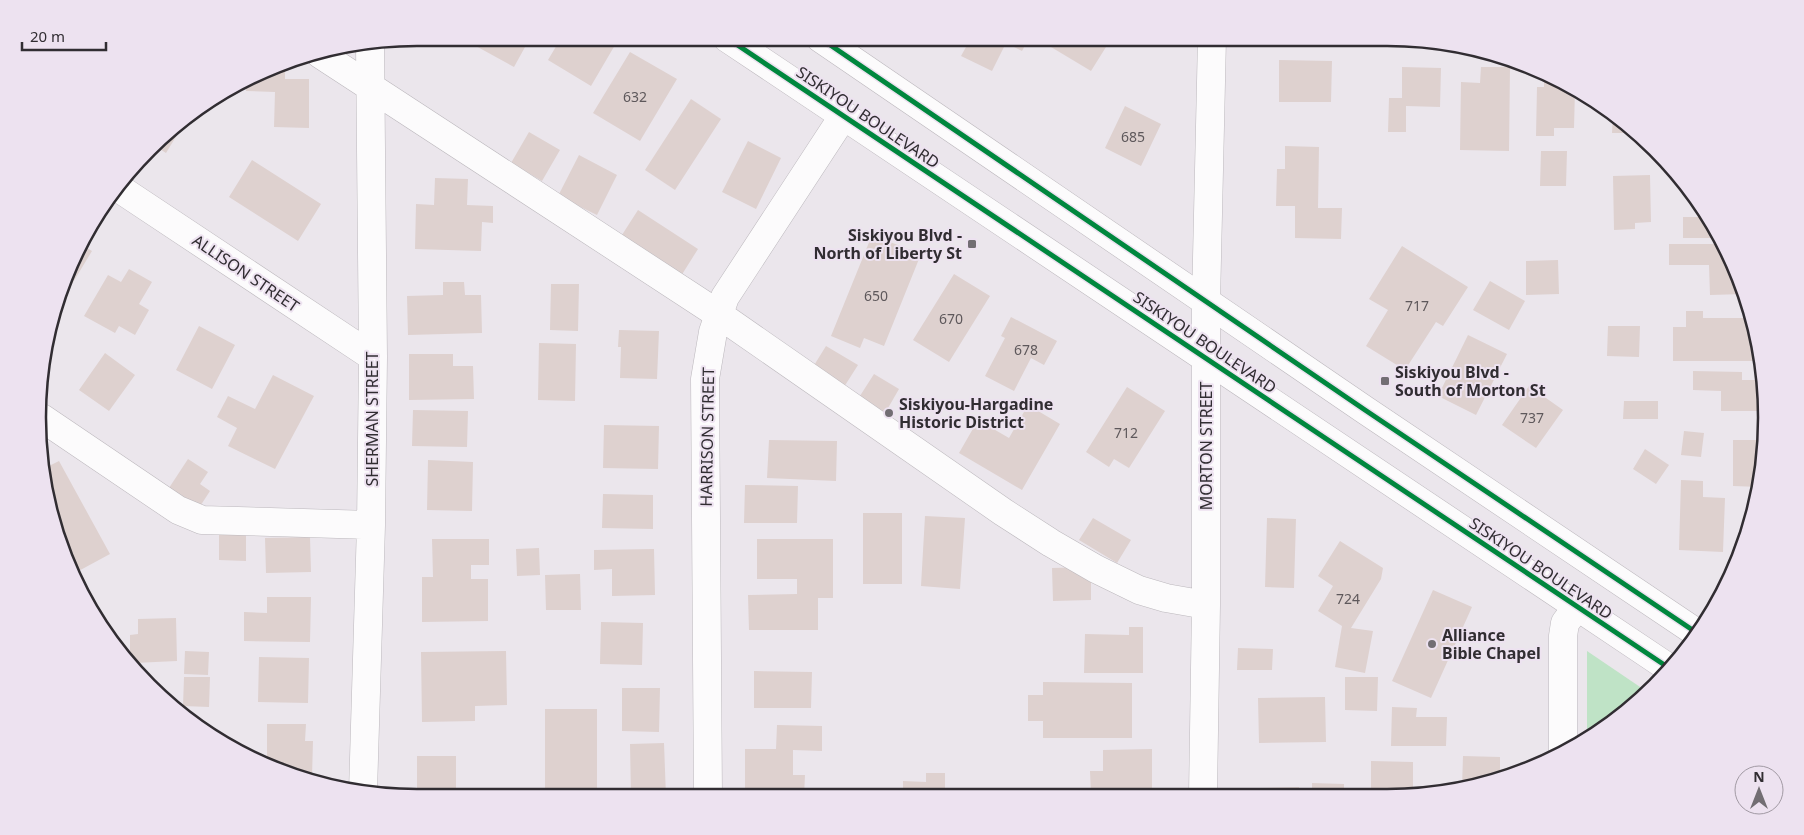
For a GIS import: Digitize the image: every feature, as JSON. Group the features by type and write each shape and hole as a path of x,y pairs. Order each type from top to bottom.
{"street":[{"name":"SISKIYOU BOULEVARD","path":"739,46 1664,664"},
{"name":"SISKIYOU BOULEVARD","path":"832,46 1206,302 1691,629"},
{"name":"MORTON STREET","path":"1203,789 1206,605 1206,302 1212,46"},
{"name":"SHERMAN STREET","path":"363,785 371,525 373,357 370,49"},
{"path":"326,58 718,314 1002,512 1051,543 1096,569 1139,590 1166,598 1206,605"},
{"name":"HARRISON STREET","path":"708,789 705,379 713,332 725,297 844,115"},
{"name":"ALLISON STREET","path":"123,191 373,357"},
{"path":"46,421 178,510 202,520 371,525"},
{"path":"1563,744 1563,636 1565,623 1577,607"}],"green space":[{"path":"1587,651 1641,688 1613,712 1587,730"}],"building":[{"path":"476,46 526,46 514,67"},
{"path":"556,46 614,46 591,86 548,60"},
{"path":"967,46 1004,46 992,71 961,56"},
{"path":"1012,46 1025,46 1022,51"},
{"path":"1049,46 1106,47 1091,71"},
{"path":"630,52 677,79 640,141 593,113"},
{"path":"1279,60 1332,61 1331,102 1279,102"},
{"path":"1402,67 1441,68 1440,107 1406,106 1406,132 1388,132 1389,98 1402,98"},
{"path":"1481,67 1510,68 1509,151 1460,150 1461,82 1480,83"},
{"path":"285,71 285,79 309,79 309,128 274,127 275,92 246,91 246,89 253,85"},
{"path":"1544,82 1575,98 1574,128 1554,128 1554,136 1536,136 1537,87 1544,87"},
{"path":"691,99 721,119 675,190 645,170"},
{"path":"1125,106 1161,124 1141,166 1105,148"},
{"path":"1613,123 1625,133 1612,133"},
{"path":"529,132 560,150 542,181 511,163"},
{"path":"177,134 166,153 161,150"},
{"path":"748,141 781,158 756,209 722,192"},
{"path":"1285,146 1319,147 1318,208 1342,208 1341,239 1295,238 1295,206 1276,206 1277,169 1285,169"},
{"path":"1541,151 1567,151 1566,186 1540,186"},
{"path":"579,155 617,175 597,215 558,196"},
{"path":"252,160 321,204 298,241 229,197"},
{"path":"1650,175 1651,222 1635,223 1635,229 1614,230 1613,176"},
{"path":"435,178 468,179 467,205 493,206 493,223 482,222 481,251 415,249 416,204 434,205"},
{"path":"638,210 698,249 681,276 620,238"},
{"path":"1683,217 1699,217 1711,238 1683,238"},
{"path":"872,235 921,254 884,346 864,338 860,348 831,336"},
{"path":"1669,244 1714,244 1737,294 1710,295 1709,265 1669,265"},
{"path":"1402,246 1468,287 1443,326 1436,322 1405,370 1366,346 1388,310 1369,299"},
{"path":"87,248 92,251 72,284 75,275"},
{"path":"1558,260 1559,294 1526,295 1526,261"},
{"path":"129,269 152,282 139,304 149,310 135,335 119,326 115,333 84,316 108,275 121,282"},
{"path":"954,274 990,296 949,362 913,340"},
{"path":"1490,281 1525,301 1509,330 1473,310"},
{"path":"443,282 464,282 465,295 481,295 482,333 408,335 407,296 443,295"},
{"path":"551,284 579,284 578,331 550,330"},
{"path":"1686,311 1703,311 1703,318 1744,318 1754,361 1673,361 1673,327 1686,327"},
{"path":"1011,317 1057,341 1044,365 1031,358 1014,391 985,376 1005,338 1001,336"},
{"path":"199,326 235,345 212,389 176,370"},
{"path":"1608,326 1640,326 1639,357 1607,356"},
{"path":"619,330 659,331 657,379 620,378 621,347 618,347"},
{"path":"1468,335 1507,354 1476,415 1438,396"},
{"path":"539,343 576,344 575,401 538,400"},
{"path":"826,346 858,365 844,387 813,367"},
{"path":"105,353 135,375 109,411 79,390"},
{"path":"409,354 453,354 453,366 473,366 474,399 409,400"},
{"path":"1693,371 1742,372 1742,380 1756,380 1758,411 1721,411 1721,391 1693,390"},
{"path":"874,374 899,389 884,415 858,399"},
{"path":"273,375 314,396 275,469 228,446 237,428 217,417 228,396 255,409"},
{"path":"1529,386 1563,410 1536,448 1502,425"},
{"path":"1127,387 1165,411 1129,468 1114,459 1109,467 1086,452"},
{"path":"1624,401 1658,401 1658,419 1623,419"},
{"path":"1028,405 1060,424 1022,490 959,453 978,420 1009,438"},
{"path":"413,410 468,411 467,447 412,446"},
{"path":"604,425 659,426 658,469 603,468"},
{"path":"1684,431 1704,433 1701,457 1681,455"},
{"path":"769,440 837,441 836,481 767,478"},
{"path":"1733,440 1757,440 1752,487 1733,486"},
{"path":"1645,449 1669,465 1656,484 1633,469"},
{"path":"188,459 208,472 200,484 210,491 197,511 167,491"},
{"path":"428,460 473,462 472,511 427,510"},
{"path":"59,461 110,554 80,570 59,514 49,466"},
{"path":"1681,480 1703,481 1703,497 1725,498 1723,552 1679,550"},
{"path":"745,485 798,486 797,523 744,523"},
{"path":"603,494 653,495 653,529 602,528"},
{"path":"863,513 902,513 902,584 863,584"},
{"path":"925,516 965,518 960,589 921,586"},
{"path":"1093,518 1131,540 1117,563 1079,540"},
{"path":"1267,518 1296,519 1294,588 1265,587"},
{"path":"219,533 246,533 246,561 219,560"},
{"path":"310,537 311,572 266,573 265,538"},
{"path":"432,539 489,539 489,565 471,565 471,579 488,579 488,621 422,622 422,577 433,577"},
{"path":"757,539 833,539 833,598 818,598 818,630 749,630 748,595 797,594 797,579 757,579"},
{"path":"1340,541 1383,568 1381,579 1351,628 1373,631 1365,673 1335,667 1342,626 1318,611 1333,586 1318,576"},
{"path":"539,548 540,575 517,576 516,549"},
{"path":"654,549 655,595 612,596 612,569 594,570 594,550"},
{"path":"1091,567 1091,600 1053,601 1052,568"},
{"path":"580,574 581,610 546,610 545,575"},
{"name":"Alliance Bible Chapel","path":"1433,590 1472,607 1431,698 1392,681"},
{"path":"267,597 311,597 310,642 244,641 244,612 267,613"},
{"path":"176,618 177,661 138,662 130,652 130,635 138,634 138,619"},
{"path":"601,622 643,623 642,665 600,664"},
{"path":"1129,627 1143,627 1143,673 1084,673 1085,634 1129,635"},
{"path":"1238,648 1273,649 1272,670 1237,670"},
{"path":"185,651 209,652 208,675 184,674"},
{"path":"506,651 507,705 475,706 475,721 422,722 421,652"},
{"path":"259,657 309,658 308,703 258,702"},
{"path":"754,671 812,672 811,708 754,708"},
{"path":"184,677 210,677 209,707 183,705"},
{"path":"1345,677 1378,677 1377,711 1345,710"},
{"path":"1043,682 1132,683 1132,738 1043,738 1043,721 1028,721 1028,695 1043,695"},
{"path":"622,688 660,688 659,732 622,731"},
{"path":"1325,697 1326,742 1259,743 1258,698"},
{"path":"1392,707 1417,708 1416,717 1447,717 1446,746 1391,746"},
{"path":"545,709 597,709 597,789 545,789"},
{"path":"267,724 306,724 305,741 313,741 312,773 267,756"},
{"path":"777,725 822,726 822,751 793,750 793,775 805,775 804,789 745,789 745,749 776,749"},
{"path":"664,743 666,789 631,789 630,744"},
{"path":"1152,749 1152,788 1091,789 1090,771 1103,771 1103,750"},
{"path":"417,756 456,756 456,789 417,789"},
{"path":"1463,756 1500,757 1500,771 1462,781"},
{"path":"1371,761 1413,762 1413,788 1356,789 1371,788"},
{"path":"926,773 945,773 945,789 903,789 903,781 926,782"},
{"path":"1312,783 1344,784 1344,789 1312,789"},
{"path":"1299,787 1299,789 1260,789"}],"cycle path":[{"path":"739,46 1664,664"},
{"path":"832,46 1365,410 1691,629"}],"place":[{"name":"Siskiyou Blvd - North of Liberty St","path":"972,244"},
{"name":"Siskiyou Blvd - South of Morton St","path":"1385,381"},
{"name":"Siskiyou-Hargadine Historic District","path":"889,413"},
{"name":"Alliance Bible Chapel","path":"1432,644"}]}
